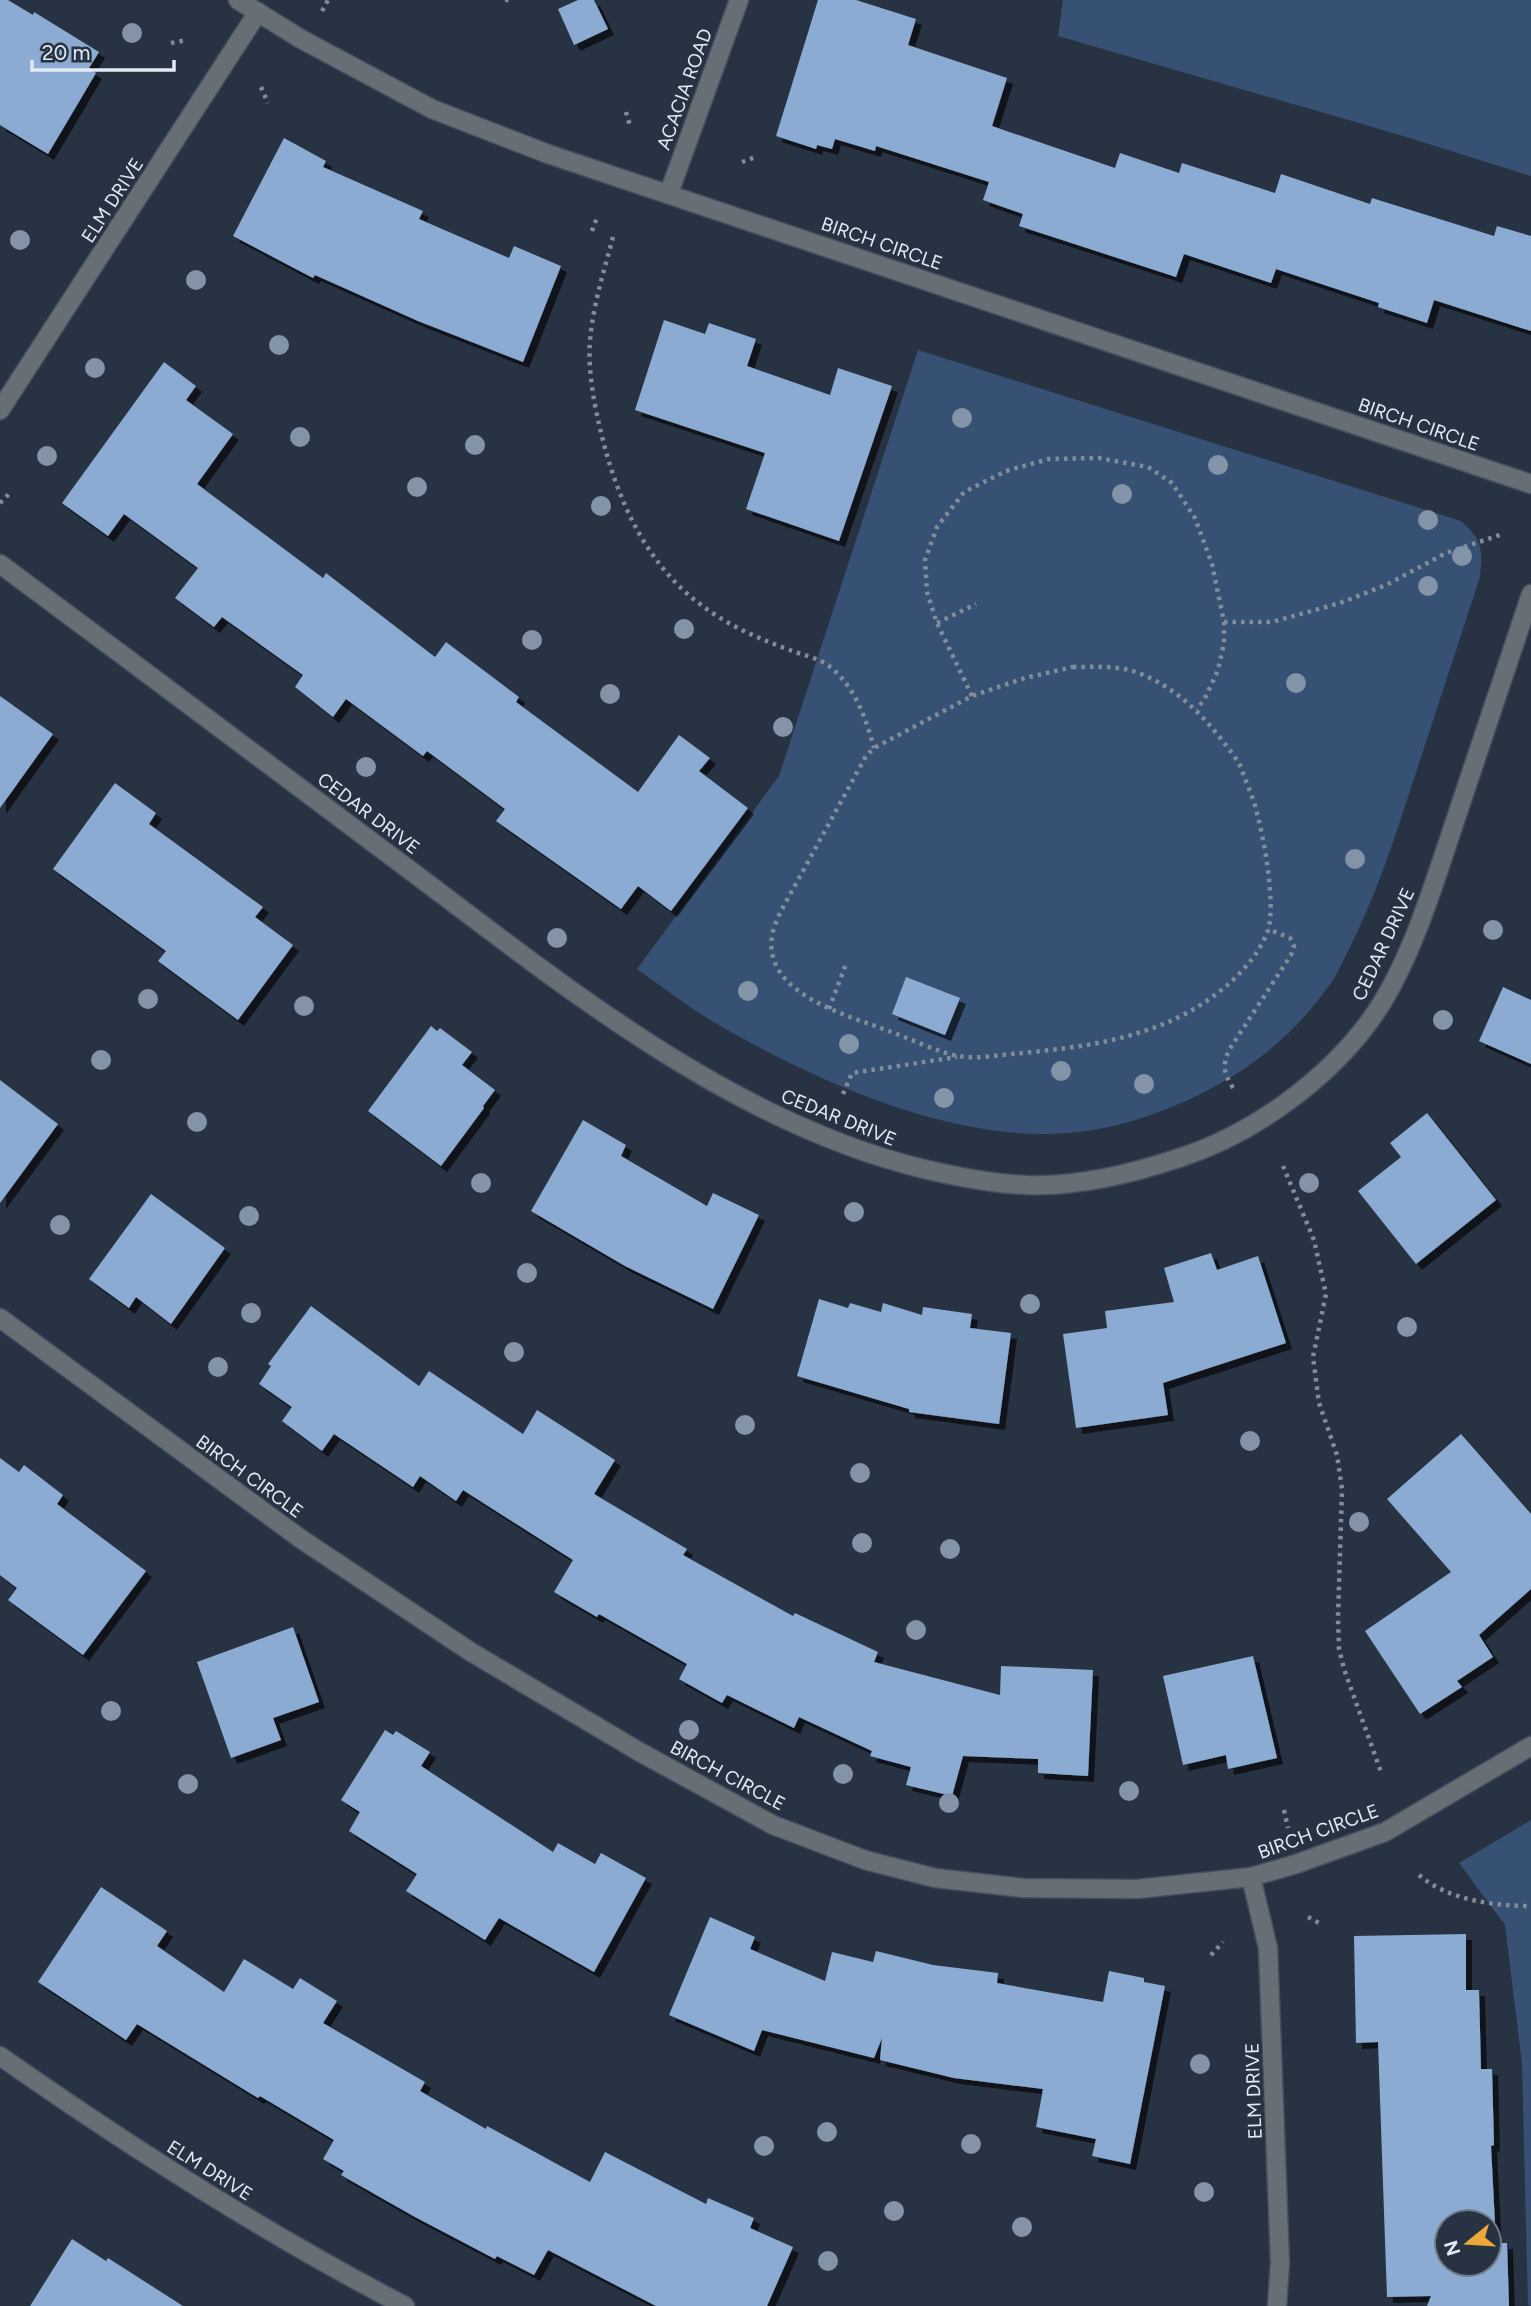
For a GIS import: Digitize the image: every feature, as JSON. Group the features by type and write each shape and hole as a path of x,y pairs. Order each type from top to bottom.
{"street":[{"name":"BIRCH CIRCLE","path":"238,0 301,39 432,109 548,154 1531,484"},
{"name":"ACACIA ROAD","path":"669,193 739,0"},
{"name":"ELM DRIVE","path":"0,410 258,12"},
{"name":"CEDAR DRIVE","path":"0,564 547,972 653,1046 754,1104 810,1131 880,1158 967,1179 1028,1185 1080,1182 1138,1172 1200,1152 1256,1124 1344,1053 1378,1010 1406,954 1432,890 1531,594"},
{"name":"BIRCH CIRCLE","path":"0,1318 301,1539 471,1651 638,1751 773,1825 865,1860 924,1875 1023,1888 1136,1889 1251,1877 1296,1864 1384,1832 1531,1746"},
{"name":"ELM DRIVE","path":"1251,1877 1268,1948 1280,2263 1277,2306"},
{"name":"ELM DRIVE","path":"0,2056 184,2179 300,2249 405,2306"}],"path":[{"path":"322,12 328,0"},
{"path":"171,43 187,40"},
{"path":"261,87 268,103"},
{"path":"626,112 629,126"},
{"path":"742,162 755,157"},
{"path":"592,231 597,215"},
{"path":"613,237 598,292 590,342 593,397 608,464 643,542 677,586 712,613 750,635 828,665 852,692 865,716 874,748"},
{"path":"972,696 937,623 927,592 925,560 937,527 964,492 1006,471 1049,459 1099,458 1147,467 1172,483 1195,518 1220,593 1224,622 1224,643 1218,670 1197,710"},
{"path":"0,503 11,492"},
{"path":"1224,622 1272,622 1340,603 1386,585 1446,553 1500,535"},
{"path":"937,623 976,604"},
{"path":"843,1094 852,1073 959,1057 1051,1050 1098,1043 1158,1027 1190,1012 1220,992 1246,967 1268,929 1270,908 1256,809 1239,764 1197,710 1168,688 1139,673 1107,667 1073,667 1025,677 972,696 874,748 866,756 781,911 773,931 772,949 777,965 803,996 829,1009 959,1057"},
{"path":"1233,1088 1223,1065 1229,1051 1291,955 1294,946 1290,938 1268,929"},
{"path":"829,1009 846,964"},
{"path":"1283,1166 1314,1240 1326,1294 1313,1357 1319,1403 1337,1455 1342,1489 1339,1649 1381,1772"},
{"path":"1284,1810 1289,1828"},
{"path":"1419,1874 1432,1886 1451,1894 1506,1906 1531,1906"},
{"path":"1308,1917 1321,1924"},
{"path":"1211,1955 1223,1942"}],"shaded area":[{"path":"1063,0 1531,0 1531,176 1400,135 1058,36"},
{"path":"918,350 1461,521 1480,545 1480,577 1395,837 1366,914 1334,979 1300,1021 1248,1066 1186,1101 1125,1123 1087,1131 1040,1134 992,1130 943,1121 895,1107 801,1069 758,1047 707,1018 637,969 779,776"},
{"path":"1531,1820 1531,2306 1528,2305 1522,2064 1505,1925 1459,1863"}],"building":[{"path":"0,0 8,0 33,15 34,12 99,52 89,68 96,73 48,154 0,125"},
{"path":"578,0 594,0 608,29 574,45 558,9"},
{"path":"818,0 856,0 916,19 908,45 1007,78 992,126 1115,168 1120,153 1179,173 1182,163 1275,193 1281,174 1370,204 1372,198 1494,236 1497,226 1531,236 1531,331 1434,300 1427,323 1378,307 1379,303 1276,269 1271,283 1184,254 1176,277 1019,226 1023,214 983,200 989,182 876,146 875,151 835,139 832,149 817,145 816,149 776,136"},
{"path":"284,138 326,161 323,167 423,211 419,219 509,258 514,246 561,266 523,362 418,321 315,275 313,278 233,236"},
{"path":"664,320 705,334 709,323 756,339 747,366 830,395 838,368 892,386 839,541 746,509 765,453 635,410"},
{"path":"164,362 196,386 186,400 233,434 197,484 323,578 326,573 435,657 446,642 519,697 516,702 638,792 679,735 710,758 699,771 748,808 671,911 638,886 621,909 496,821 505,809 427,751 423,756 346,699 333,717 295,687 303,675 222,617 214,627 175,598 198,568 124,514 108,536 62,503"},
{"path":"0,696 53,734 0,808"},
{"path":"115,783 156,813 149,824 263,907 255,917 293,945 238,1020 158,961 166,951 53,869"},
{"path":"906,977 960,998 945,1035 892,1014"},
{"path":"1503,987 1531,1000 1531,1064 1479,1041"},
{"path":"431,1026 437,1031 440,1028 472,1052 462,1065 495,1090 441,1166 368,1111"},
{"path":"0,1080 58,1124 0,1203"},
{"path":"1427,1113 1496,1200 1416,1264 1358,1191 1401,1157 1390,1143"},
{"path":"583,1120 626,1145 621,1156 707,1206 713,1193 759,1215 713,1309 625,1266 531,1211"},
{"path":"151,1194 225,1248 171,1324 136,1297 129,1308 89,1279"},
{"path":"1211,1253 1217,1270 1258,1256 1286,1343 1163,1383 1168,1415 1076,1428 1063,1334 1107,1328 1105,1311 1174,1302 1164,1268"},
{"path":"819,1299 848,1308 850,1303 881,1312 883,1303 922,1315 923,1307 972,1314 970,1328 1011,1333 999,1424 909,1412 909,1409 797,1376"},
{"path":"311,1306 419,1386 429,1371 523,1434 537,1410 615,1460 594,1494 687,1549 683,1555 793,1616 795,1613 878,1652 874,1662 1000,1695 1001,1666 1093,1670 1088,1776 1038,1773 1038,1759 963,1756 952,1796 906,1785 911,1767 870,1756 872,1751 799,1717 794,1728 727,1695 722,1703 679,1679 687,1664 554,1592 573,1560 463,1490 456,1501 420,1476 413,1487 334,1434 322,1451 282,1421 292,1407 259,1384 271,1366 268,1364"},
{"path":"1461,1434 1531,1514 1531,1589 1479,1635 1493,1657 1457,1681 1462,1687 1420,1714 1365,1631 1451,1572 1387,1499"},
{"path":"0,1458 19,1472 24,1465 63,1495 57,1504 146,1571 83,1655 8,1600 17,1588 0,1575"},
{"path":"293,1627 319,1702 273,1718 281,1740 231,1758 197,1662"},
{"path":"1253,1656 1277,1758 1228,1769 1226,1755 1183,1765 1163,1676"},
{"path":"385,1730 393,1735 396,1731 430,1752 421,1766 553,1852 558,1843 595,1864 601,1853 646,1878 594,1972 499,1918 485,1940 406,1891 417,1874 349,1831 360,1812 341,1800"},
{"path":"101,1887 167,1931 157,1946 224,1992 244,1959 293,1989 300,1978 337,2001 323,2023 425,2082 420,2091 486,2129 487,2126 590,2182 605,2152 706,2204 708,2198 754,2218 750,2228 793,2247 767,2306 656,2306 548,2250 534,2275 497,2256 495,2259 341,2175 344,2171 323,2159 334,2140 260,2096 258,2098 137,2024 126,2040 38,1982"},
{"path":"710,1917 755,1937 750,1949 825,1981 832,1952 873,1962 876,1951 933,1965 998,1973 997,1983 1103,2002 1109,1971 1144,1978 1144,1982 1165,1986 1130,2164 1092,2156 1096,2139 1036,2127 1043,2089 954,2078 880,2060 882,2038 874,2058 762,2030 754,2051 669,2015"},
{"path":"1466,1934 1466,1990 1479,1990 1481,2069 1492,2069 1494,2145 1491,2146 1494,2208 1433,2208 1433,2278 1503,2278 1503,2243 1507,2243 1509,2306 1427,2306 1431,2296 1387,2297 1378,2042 1356,2043 1354,1936"},
{"path":"72,2239 106,2261 108,2258 183,2306 30,2306"}]}
